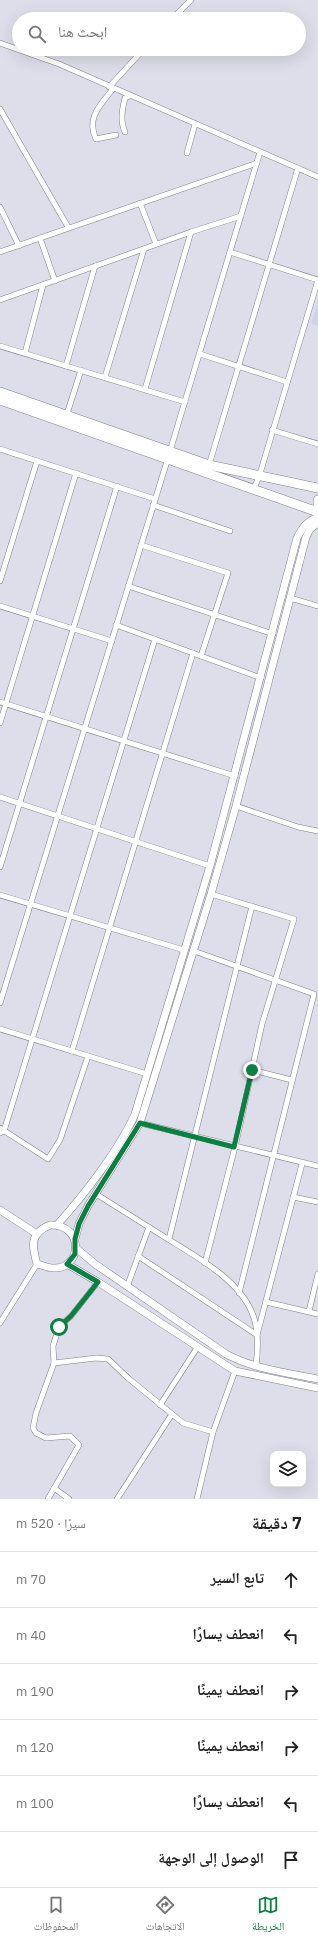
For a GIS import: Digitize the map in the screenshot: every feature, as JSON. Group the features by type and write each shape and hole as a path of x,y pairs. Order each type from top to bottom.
{"highway":[{"path":"0,392 65,418 169,454 254,488 318,510 318,500"},
{"path":"0,400 65,418"},
{"path":"169,454 259,477 318,488"}],"street":[{"path":"179,12 191,0"},
{"path":"0,43 12,47"},
{"path":"37,56 59,64 111,88 318,177"},
{"path":"116,135 96,139 91,129 94,114 111,88 138,56"},
{"path":"125,132 122,124 122,109 125,98 130,96"},
{"path":"0,109 68,227"},
{"path":"187,153 195,124"},
{"path":"0,1003 154,505 260,152"},
{"path":"0,252 140,202 257,163"},
{"path":"209,465 298,168"},
{"path":"140,202 156,244"},
{"path":"0,208 19,246"},
{"path":"0,300 156,244 241,216"},
{"path":"145,390 191,232"},
{"path":"40,238 55,281"},
{"path":"105,377 144,249"},
{"path":"230,252 318,280 259,477 254,488"},
{"path":"66,366 95,266"},
{"path":"25,353 43,285"},
{"path":"0,346 185,402"},
{"path":"200,354 287,382"},
{"path":"65,418 81,370"},
{"path":"272,430 318,444"},
{"path":"0,450 155,499"},
{"path":"0,581 37,461"},
{"path":"0,723 76,473"},
{"path":"0,867 117,486"},
{"path":"154,505 230,531"},
{"path":"57,1225 71,1210 129,1128 147,1074 210,866 273,634 297,538 303,527 311,519 318,517"},
{"path":"38,1264 54,1268 67,1264 72,1260 76,1248 75,1239 79,1224 140,1123 194,951 236,806 306,537 318,523"},
{"path":"141,545 228,573 201,656"},
{"path":"128,586 214,616 273,634"},
{"path":"290,598 318,606"},
{"path":"0,606 33,615 112,641"},
{"path":"116,625 261,678"},
{"path":"88,1056 60,1140 48,1159 1,1130 32,1039 155,640"},
{"path":"72,1051 193,653"},
{"path":"0,702 235,776"},
{"path":"0,798 20,803 210,866"},
{"path":"236,806 298,827 318,831"},
{"path":"205,1263 234,1147 262,1024 294,919 211,894"},
{"path":"0,895 109,929 184,950"},
{"path":"168,1240 252,906"},
{"path":"194,951 314,994 239,1293"},
{"path":"0,1029 147,1074"},
{"path":"252,1070 292,1080"},
{"path":"140,1123 273,1157 318,1166"},
{"path":"257,1335 302,1164"},
{"path":"96,1194 205,1263 227,1279 239,1293 254,1318 259,1346 256,1366"},
{"path":"293,1197 318,1202"},
{"path":"0,1210 37,1234"},
{"path":"38,1264 33,1249 34,1241 37,1234 50,1225 65,1227 71,1232 75,1239"},
{"path":"127,1287 148,1227"},
{"path":"76,1248 127,1287 220,1350 241,1362 318,1379"},
{"path":"138,1256 257,1335"},
{"path":"0,1323 38,1264"},
{"path":"67,1264 98,1282 235,1371 318,1388"},
{"path":"309,1312 318,1274"},
{"path":"48,1499 79,1445 70,1436 46,1438 36,1433 33,1428 36,1413 54,1363 53,1346 59,1327 71,1316 98,1282"},
{"path":"266,1302 318,1314"},
{"path":"160,1405 198,1348"},
{"path":"54,1363 96,1358 108,1359 160,1405 184,1423 213,1432"},
{"path":"197,1499 213,1432 235,1371"},
{"path":"117,1499 172,1414"},
{"path":"54,1488 69,1499"}],"shaded area":[{"path":"318,301 318,326 311,324"}],"route":[{"path":"59,1327 71,1316 98,1282 67,1264 72,1260 75,1254 75,1239 79,1224 88,1206 131,1140 140,1123 234,1147 252,1070"}]}
